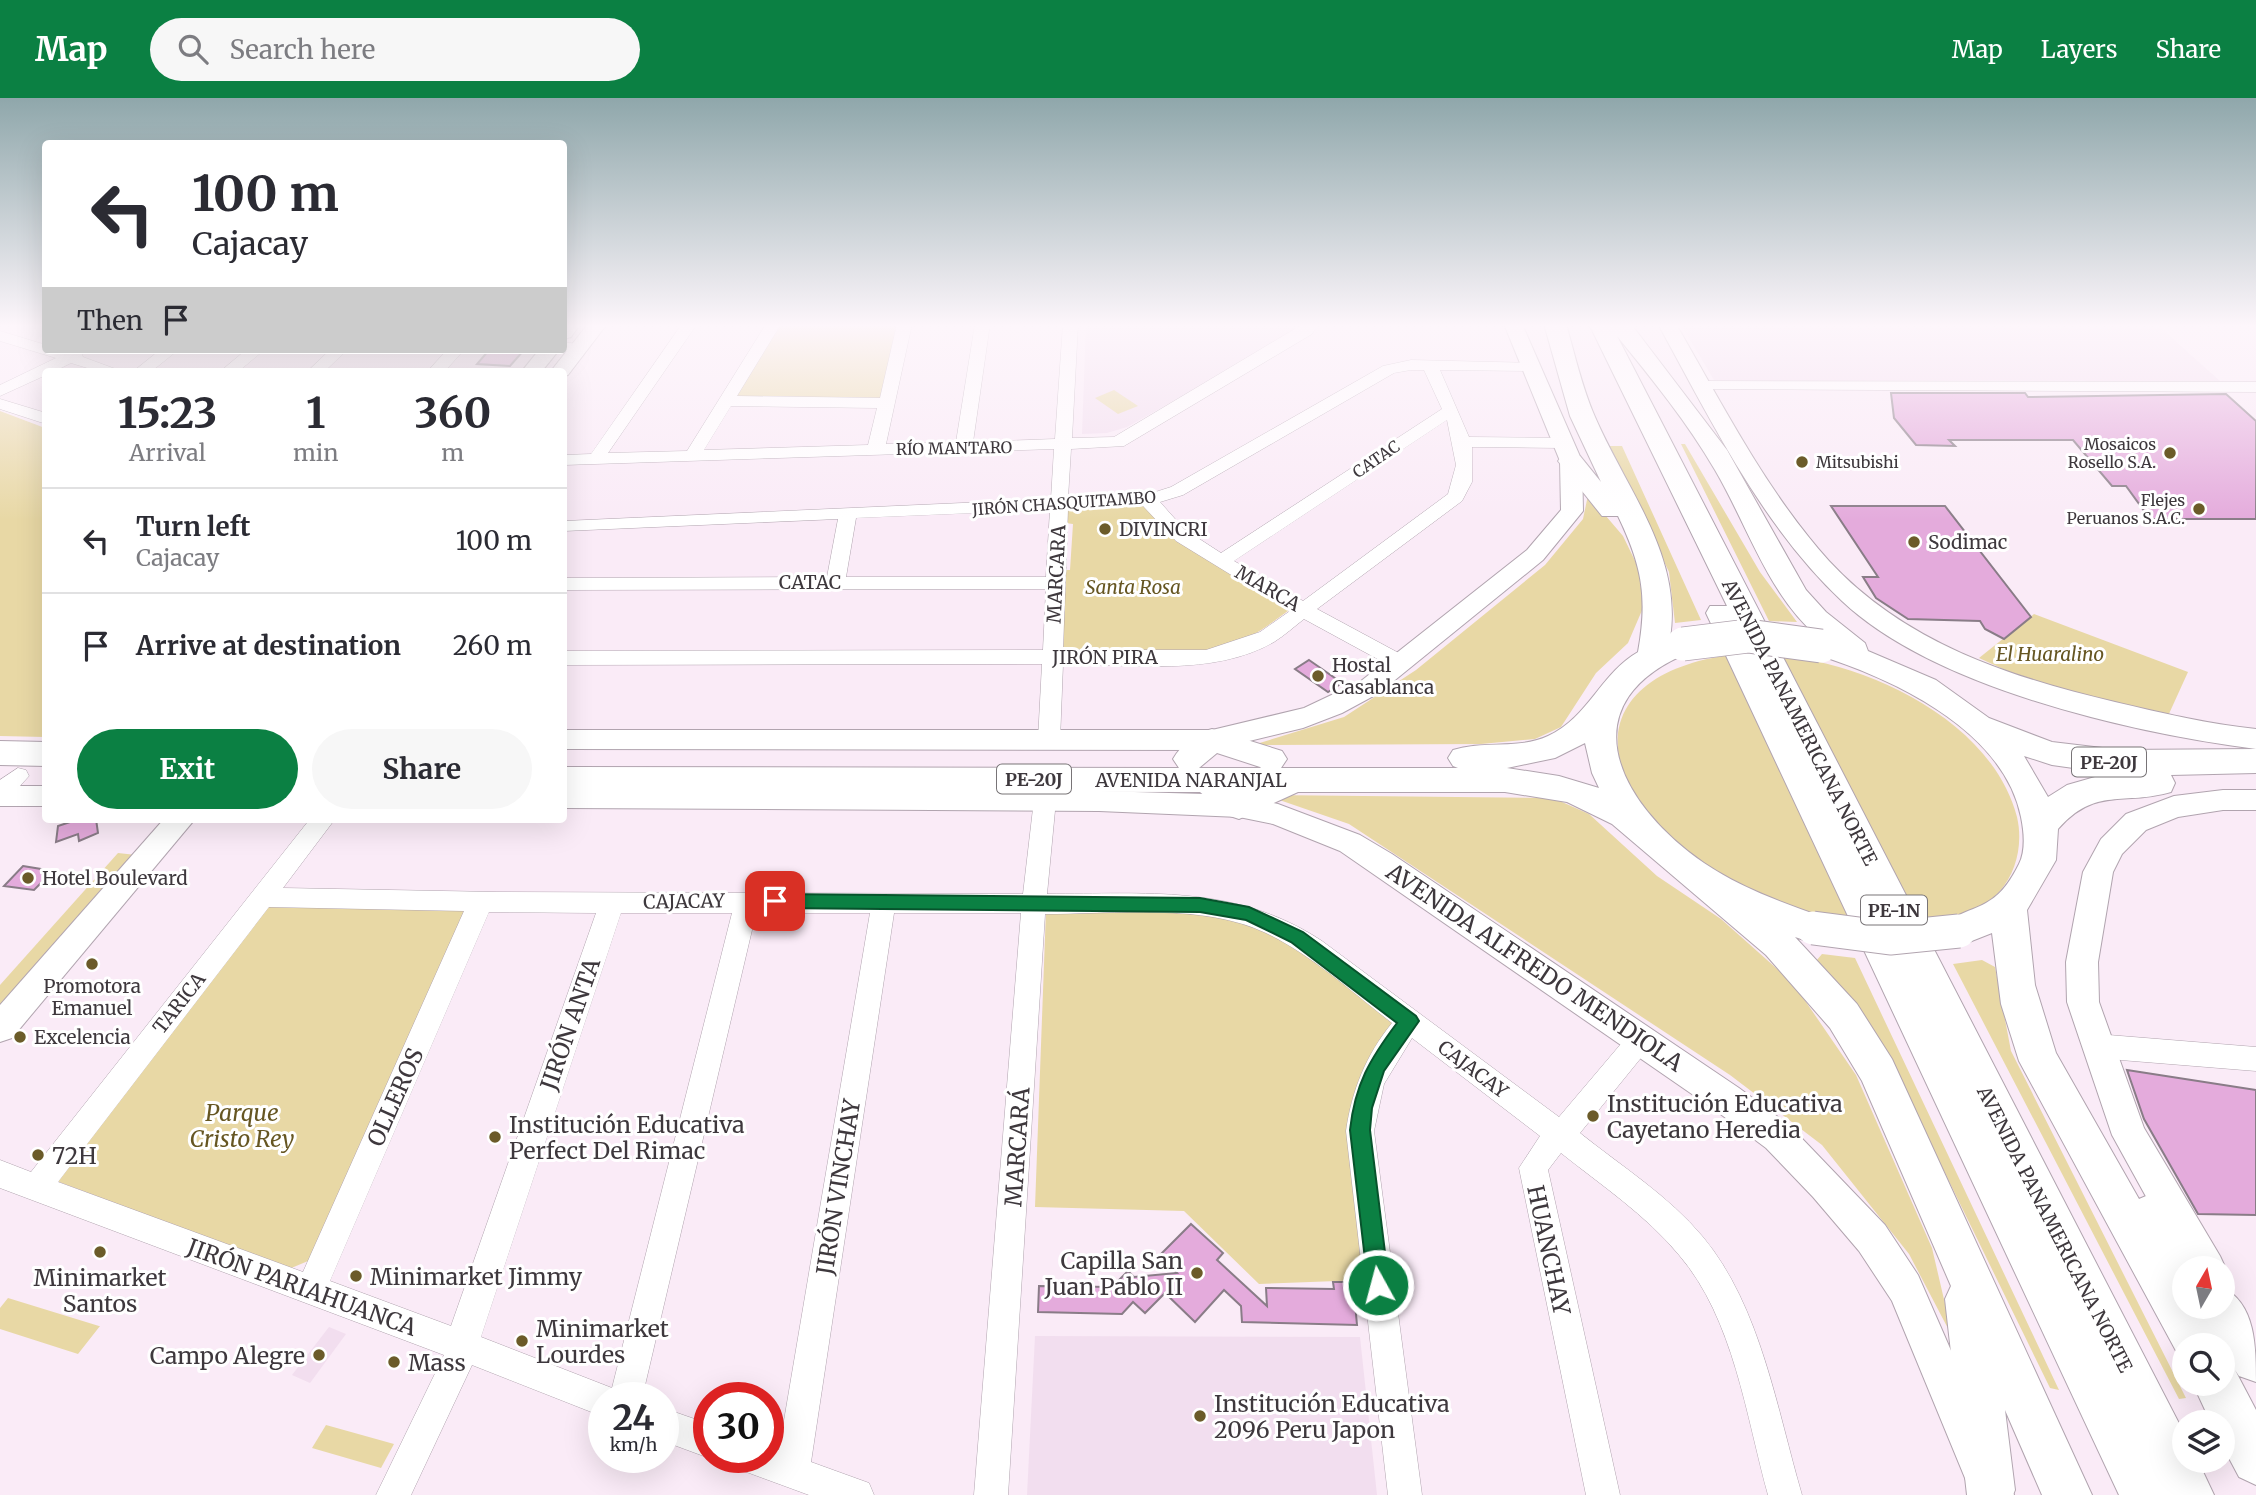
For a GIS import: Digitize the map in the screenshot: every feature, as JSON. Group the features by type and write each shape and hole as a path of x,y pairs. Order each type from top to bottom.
{"highway":[{"path":"1574,389 1582,416 1643,540 1660,595 1652,656"},
{"name":"AVENIDA PANAMERICANA NORTE","path":"1611,389 2145,1495"},
{"name":"AVENIDA PANAMERICANA NORTE","path":"1633,389 2189,1495"},
{"path":"1670,389 1701,428 1795,595 1814,617 1868,660"},
{"path":"1566,452 1618,518 1643,540"},
{"path":"1758,480 1775,557"},
{"name":"PE-20J","path":"1970,719 1997,744 2018,771 2032,799 2040,827 2040,852 2033,876 2009,906 1959,931 1890,939 1813,928 1775,916 1705,881 1680,864 1640,826 1616,793 1603,761 1600,730 1606,702 1617,684 1652,656 1683,644 1748,636 1821,646 1868,660 1927,689 1970,719 2009,740 2036,750 2083,760 2118,763 2256,761"},
{"name":"AVENIDA NARANJAL","path":"1283,769 1526,755 1574,739 1593,722 1606,702"},
{"path":"11,778 42,757"},
{"name":"AVENIDA NARANJAL","path":"567,758 1203,760 1283,769 1540,782 1588,795 1616,808 1640,826"},
{"path":"1203,760 1239,806 1283,769"},
{"name":"AVENIDA NARANJAL","path":"567,779 1203,760"},
{"name":"PE-20J","path":"2040,827 2055,807 2073,794 2100,788 2134,784 2256,781"},
{"path":"1705,881 1760,926 1812,974 1856,1031 1878,1072 2067,1495"},
{"path":"2009,906 2011,971 2019,1006 2039,1061 2190,1333"},
{"path":"2070,1118 2175,1256"},
{"path":"1963,1262 1992,1492"},
{"path":"2225,1320 2256,1359"},
{"path":"2223,1396 2256,1460"}],"main road":[{"path":"1401,663 1535,555 1572,512 1574,502 1566,452 1540,389"},
{"path":"1705,389 1758,480 1821,567 1867,608 1913,640 2004,684 2174,726 2256,740"},
{"name":"AVENIDA NARANJAL","path":"567,740 1049,740 1203,760 1251,733 1311,718 1342,704 1401,663"},
{"path":"11,778 42,794"},
{"name":"AVENIDA NARANJAL","path":"567,798 1045,800 1239,806"},
{"path":"2199,1256 2129,1135 2083,1002 2082,962 2098,872 2111,847 2136,822 2174,807 2222,800 2256,800"},
{"name":"AVENIDA ALFREDO MENDIOLA","path":"1239,806 1278,815 1350,843 1778,1137 1826,1185 1872,1238 1905,1288 1992,1492"},
{"path":"0,1028 178,823"},
{"path":"2235,1317 2256,1353"}],"street":[{"path":"596,459 645,389"},
{"path":"692,456 733,389"},
{"path":"876,449 890,389"},
{"path":"964,448 973,389"},
{"name":"MARCARA","path":"1049,740 1059,506 1068,389"},
{"name":"RÍO MANTARO","path":"567,460 876,449 1065,446 1126,439 1209,389"},
{"name":"JIRÓN CHASQUITAMBO","path":"567,526 1147,500 1169,495 1222,467 1350,389"},
{"name":"JIRÓN PIRA","path":"567,658 1206,657 1233,651 1266,637 1456,497 1466,473 1466,459 1451,410 1441,389"},
{"path":"725,401 887,403"},
{"path":"0,404 42,418"},
{"name":"CATAC","path":"1222,561 1451,410"},
{"path":"1424,427 1447,428 1459,439 1566,452"},
{"name":"MARCA","path":"1147,500 1157,506 1176,532 1401,663"},
{"path":"836,582 848,515"},
{"name":"CATAC","path":"567,584 1056,583"},
{"name":"MARCARÁ","path":"991,1495 1034,902 1045,800"},
{"name":"TARICA","path":"36,1188 320,823"},
{"name":"CAJACAY","path":"261,897 480,903 1034,902 1200,905 1249,914 1297,937 1560,1135 1666,1220 1702,1259 1720,1290 1741,1347 1785,1495"},
{"path":"630,1382 747,901"},
{"name":"JIRÓN VINCHAY","path":"792,1472 884,901"},
{"name":"JIRÓN ANTA","path":"393,1495 465,1345 466,1328 612,902"},
{"name":"OLLEROS","path":"310,1292 480,903"},
{"path":"1405,1495 1360,1130 1368,1085 1375,1067 1409,1021"},
{"name":"HUANCHAY","path":"1603,1495 1534,1186 1533,1168 1543,1151 1560,1135 1640,1040"},
{"path":"2096,1046 2256,1059"},
{"name":"JIRÓN PARIAHUANCA","path":"0,1174 310,1292 465,1345 588,1395"},
{"path":"784,1469 857,1495"}],"shaded area":[{"path":"1084,389 1194,389 1127,427 1107,433 1082,434"},
{"name":"Campo Alegre","path":"329,1327 346,1334 310,1383 292,1375"},
{"name":"Institución Educativa 2096 Peru Japon","path":"1035,1336 1360,1337 1377,1495 1027,1495"}],"green space":[{"path":"738,389 885,389 883,399 733,397"},
{"path":"1114,390 1138,406 1118,414 1095,398"},
{"path":"0,411 42,427 42,737 0,736"},
{"path":"1681,444 1685,444 1760,572 1797,622 1769,621"},
{"path":"1609,446 1622,446 1701,620 1675,623 1669,572"},
{"path":"1588,495 1623,536 1639,569 1643,608 1628,643 1596,673 1561,727 1535,739 1481,744 1253,745 1344,717 1416,670 1545,565 1583,519"},
{"name":"Santa Rosa","path":"1140,503 1292,608 1245,639 1210,650 1169,653 1061,652 1062,570 1070,570 1073,524 1065,523 1065,512 1072,508"},
{"name":"El Huaralino","path":"2034,614 2188,672 2168,716 2038,685 1979,658"},
{"path":"1752,653 1807,659 1878,681 1909,695 1965,735 1988,759 2005,787 2017,817 2017,857 2010,876 1999,892 1978,908 1955,917 1876,926 1847,926 1790,910 1735,889 1658,829 1629,786 1619,753 1620,725 1631,701 1651,682 1679,667 1713,658"},
{"path":"1265,795 1553,798 1589,814 1657,876 1721,919 1793,983 1856,1075 1932,1248 1953,1338 1909,1254 1822,1145 1730,1075 1349,824"},
{"path":"118,853 136,855 0,1010 0,985"},
{"name":"Parque Cristo Rey","path":"268,902 467,905 308,1261 289,1269 59,1182 58,1174"},
{"path":"1046,910 1211,912 1294,943 1398,1022 1375,1051 1364,1280 1259,1284 1184,1211 1035,1207"},
{"path":"1822,954 1855,958 2059,1390 2050,1388 1882,1044 1816,961"},
{"path":"1982,960 1995,967 2011,1051 2172,1370 2172,1386 1953,964"},
{"path":"8,1298 100,1326 78,1354 0,1329 0,1308"},
{"path":"326,1425 394,1444 381,1468 312,1448"}],"building":[{"path":"1891,393 2025,393 2028,397 2226,394 2256,421 2256,519 2150,519 2126,486 2112,486 2073,440 1949,440 1955,446 1916,445 1894,418"},
{"name":"Sodimac","path":"1831,506 1945,506 2031,617 2004,639 1985,629 1980,621 1908,619 1876,598 1863,577 1878,577"},
{"name":"Hostal Casablanca","path":"1309,660 1342,683 1328,692 1295,669"},
{"path":"67,823 97,823 98,833 79,841 78,834 56,842 58,826"},
{"name":"Hotel Boulevard","path":"23,866 53,871 34,890 4,886"},
{"path":"2127,1070 2256,1090 2256,1215 2198,1214 2144,1119"},
{"name":"Capilla San Juan Pablo II","path":"1191,1224 1223,1253 1217,1260 1267,1306 1266,1288 1334,1289 1333,1282 1353,1282 1357,1325 1242,1322 1241,1306 1224,1290 1195,1322 1165,1293 1145,1313 1133,1302 1122,1314 1038,1312 1039,1286 1112,1287 1128,1271 1134,1277 1177,1273 1159,1256"}],"place":[{"name":"Mosaicos Rosello S.A.","path":"2170,453"},
{"name":"Mitsubishi","path":"1802,462"},
{"name":"Flejes Peruanos S.A.C.","path":"2199,509"},
{"name":"DIVINCRI","path":"1105,529"},
{"name":"Sodimac","path":"1914,542"},
{"name":"Hostal Casablanca","path":"1318,676"},
{"name":"Hotel Boulevard","path":"28,878"},
{"name":"Promotora Emanuel","path":"92,964"},
{"name":"Excelencia","path":"20,1037"},
{"name":"Institución Educativa Cayetano Heredia","path":"1593,1116"},
{"name":"Institución Educativa Perfect Del Rimac","path":"495,1137"},
{"name":"72H","path":"38,1155"},
{"name":"Minimarket Santos","path":"100,1252"},
{"name":"Capilla San Juan Pablo II","path":"1197,1273"},
{"name":"Minimarket Jimmy","path":"356,1276"},
{"name":"Minimarket Lourdes","path":"522,1341"},
{"name":"Campo Alegre","path":"319,1355"},
{"name":"Mass","path":"394,1362"},
{"name":"Institución Educativa 2096 Peru Japon","path":"1200,1416"}],"route":[{"path":"775,901 1200,905 1249,914 1297,937 1409,1021 1375,1067 1368,1085 1360,1130 1378,1285"}]}
